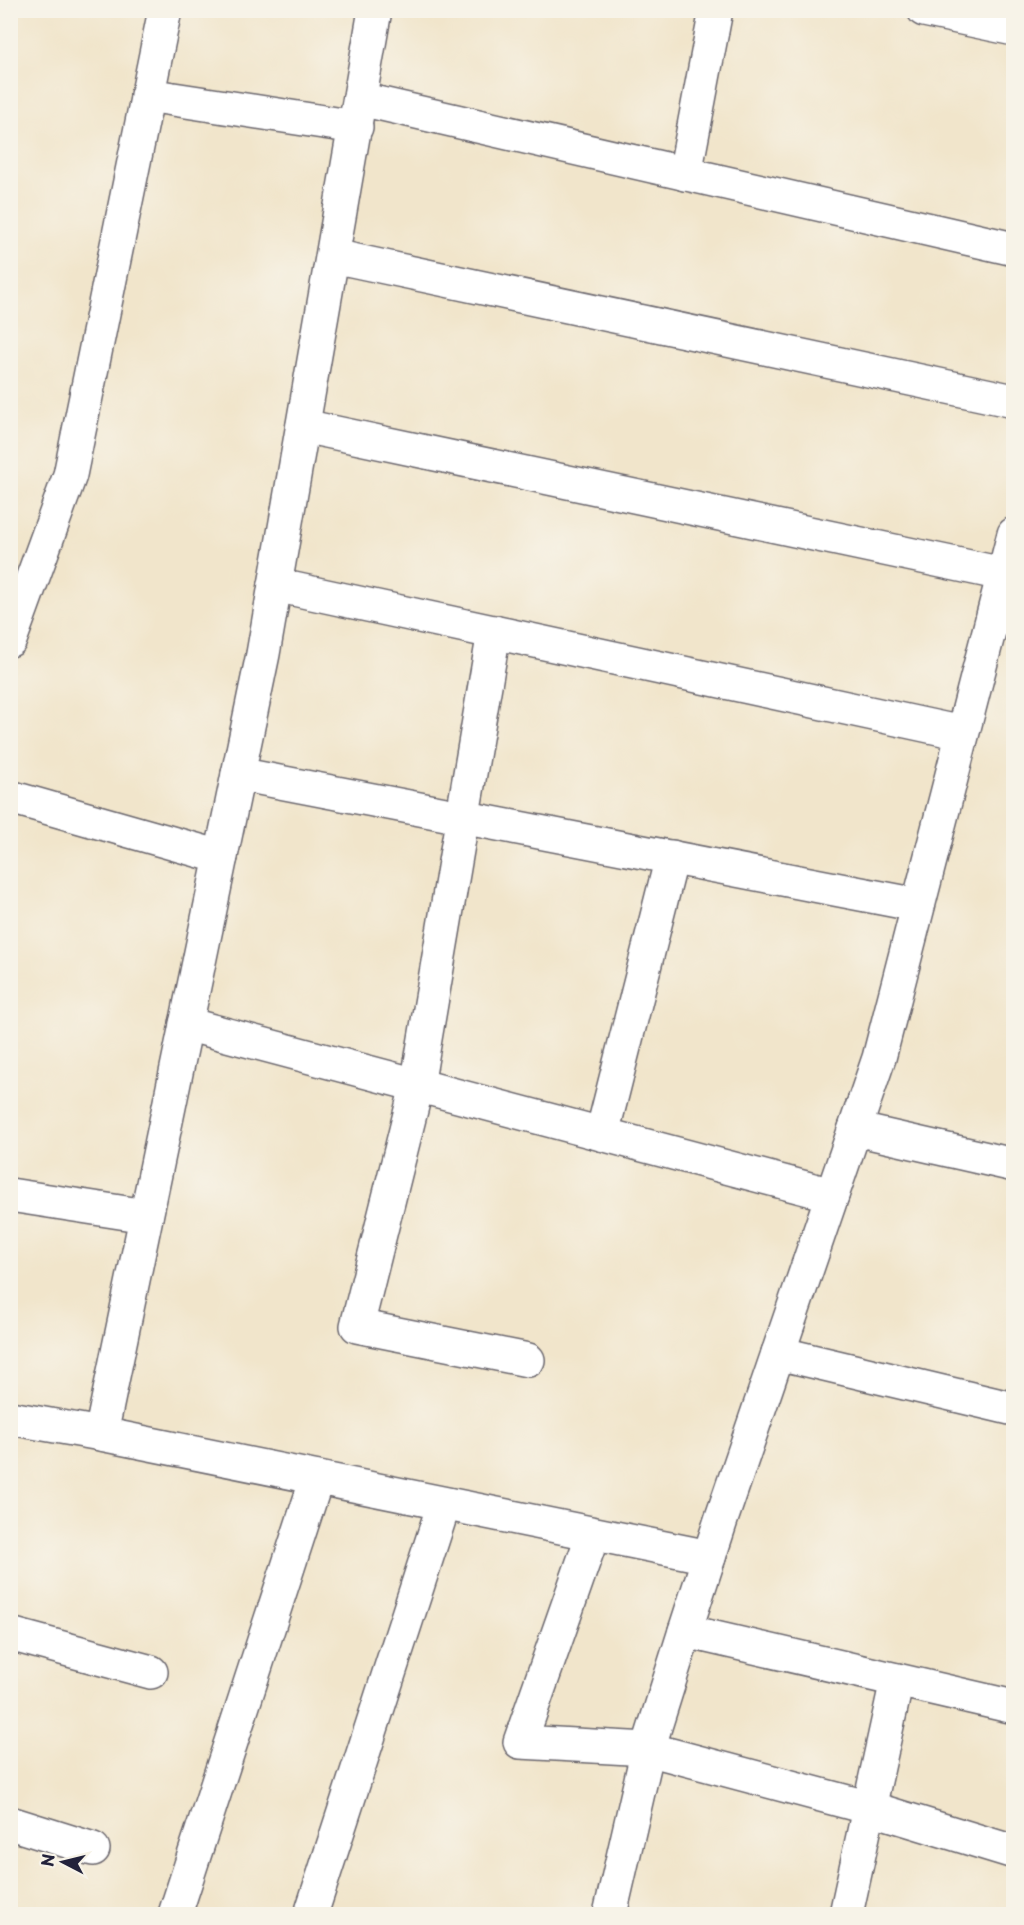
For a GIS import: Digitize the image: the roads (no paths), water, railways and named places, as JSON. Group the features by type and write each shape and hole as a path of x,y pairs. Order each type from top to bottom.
{"street":[{"path":"10,640 70,475 165,10"},
{"path":"101,1434 275,585 375,10"},
{"path":"685,174 716,10"},
{"path":"924,10 1014,29"},
{"path":"147,95 358,113 685,174 1014,249"},
{"path":"333,256 1014,401"},
{"path":"303,426 1003,574"},
{"path":"620,1912 648,1749 709,1557 879,1058 1014,534"},
{"path":"275,585 962,733"},
{"path":"494,632 417,1086 357,1326 528,1360"},
{"path":"238,774 918,905"},
{"path":"10,796 221,857"},
{"path":"602,1134 672,858"},
{"path":"186,1024 832,1195"},
{"path":"855,1129 1014,1165"},
{"path":"10,1195 146,1216"},
{"path":"778,1353 1014,1409"},
{"path":"10,1418 101,1434 709,1557"},
{"path":"176,1914 317,1478"},
{"path":"311,1914 444,1503"},
{"path":"592,1533 520,1742 648,1749 870,1808 1014,1852"},
{"path":"686,1631 1014,1707"},
{"path":"10,1634 151,1672"},
{"path":"846,1914 897,1680"},
{"path":"10,1823 93,1849"}]}
